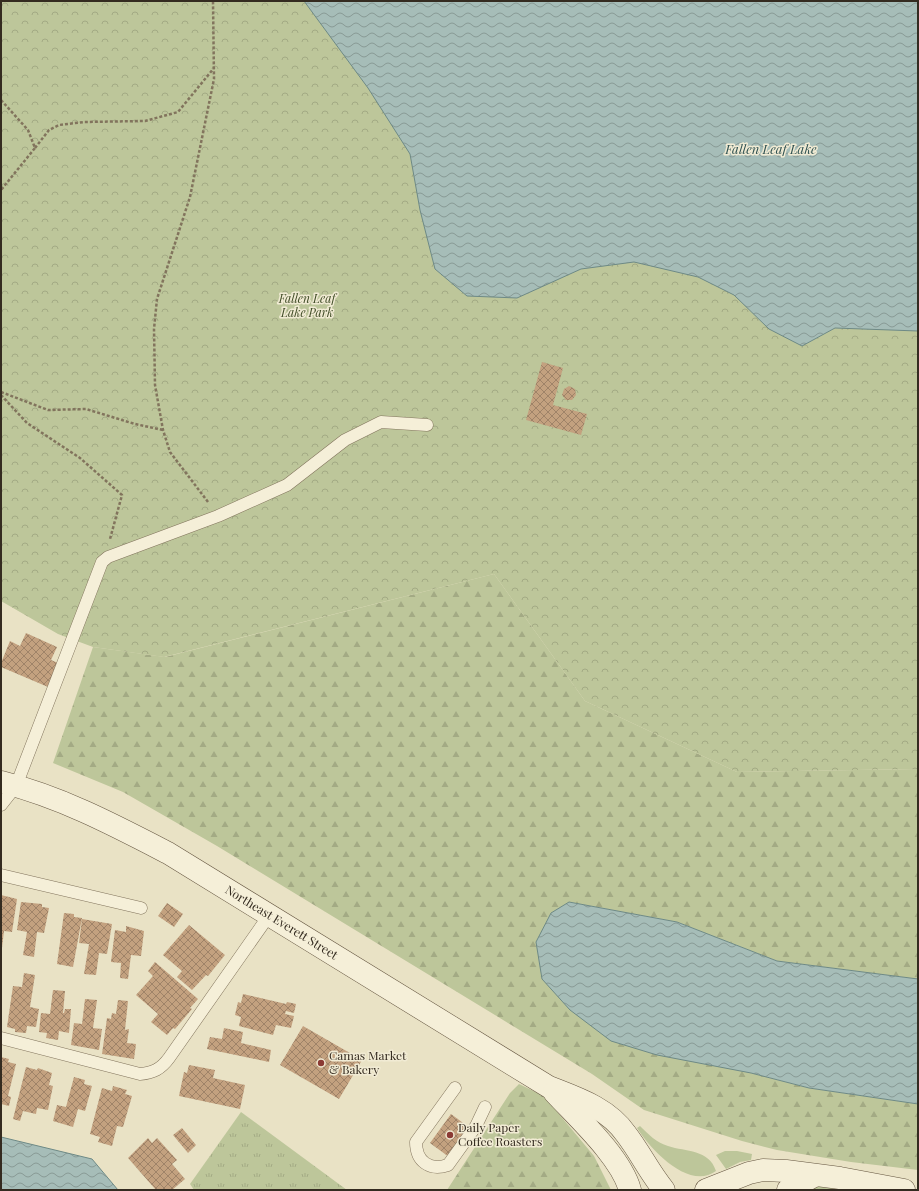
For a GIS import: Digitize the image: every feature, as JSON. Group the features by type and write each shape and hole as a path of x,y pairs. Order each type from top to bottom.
{"main road":[{"name":"Northeast Everett Street","path":"9,784 60,800 103,819 168,853 270,914 549,1087 593,1105 609,1116 626,1133 660,1185"},
{"name":"Northeast Everett Street","path":"549,1087 611,1155 628,1183 630,1190"},
{"path":"706,1190 749,1173 764,1170 786,1171 904,1190"},
{"path":"788,1190 814,1176"},
{"path":"660,1185 676,1190"}],"lane":[{"path":"1,805 102,562 115,554 218,516 287,485 345,440 381,422 426,426"},
{"path":"1,875 141,908"},
{"path":"1,1038 140,1074 157,1070 166,1062 270,914"},
{"path":"455,1088 416,1142 418,1155 426,1165 433,1167 448,1165 476,1126 485,1107"}],"path":[{"path":"213,1 214,79 190,197 157,299 154,329 155,385 163,430 170,452 218,516"},
{"path":"1,190 49,130 59,125 84,122 145,121 178,112 214,68"},
{"path":"1,100 28,130 36,148"},
{"path":"1,392 48,410 86,409 135,424 163,430"},
{"path":"1,396 27,423 80,458 122,495 102,562"}],"green space":[{"name":"Fallen Leaf Lake Park","path":"1,1 918,1 918,769 737,772 585,701 494,574 164,657 93,647 58,634 1,601"},
{"path":"494,574 585,701 737,772 918,769 918,979 777,961 677,922 569,902 751,1073 809,1088 918,1104 918,1170 851,1162 777,1150 742,1141 644,1110 592,1074 217,846 123,792 53,763 93,647 165,657"},
{"path":"519,1084 544,1096 594,1156 611,1190 447,1190 510,1093"},
{"path":"241,1112 347,1190 194,1190 190,1184"},
{"path":"640,1126 653,1138 664,1145 696,1152 702,1155 713,1164 716,1171 705,1176 694,1176 671,1165 643,1137 637,1128"},
{"path":"725,1151 737,1151 752,1154 751,1160 740,1162 726,1169 716,1155"},
{"path":"818,1186 850,1190 806,1190"}],"water":[{"name":"Fallen Leaf Lake","path":"304,1 918,1 918,331 835,328 802,346 769,329 734,295 698,277 634,262 581,269 517,298 467,296 435,269 420,210 410,154 368,88"},
{"path":"569,902 677,922 777,961 918,979 918,1104 809,1088 751,1073 657,1055 611,1041 570,1010 542,979 536,942 551,913"},
{"path":"1,1137 92,1159 118,1190 1,1190"}],"building":[{"path":"542,362 563,368 553,405 587,414 581,435 526,420"},
{"path":"569,386 575,389 576,395 572,400 566,400 562,395 564,389"},
{"path":"26,633 57,647 51,660 58,663 48,687 1,667 1,663 10,641 20,646"},
{"path":"1,895 17,899 12,932 4,931 2,948"},
{"path":"21,902 42,904 42,907 49,908 44,933 37,932 34,957 23,955 27,932 17,930"},
{"path":"167,903 183,914 174,927 158,916"},
{"path":"64,913 74,914 74,917 82,918 73,967 57,964"},
{"path":"82,919 112,924 107,954 99,953 96,975 84,974 89,944 79,943"},
{"path":"189,925 225,955 208,976 206,975 192,990 177,977 182,971 163,955"},
{"path":"126,926 144,931 141,956 131,955 128,979 120,978 121,963 111,962 115,930 126,932"},
{"path":"155,962 198,999 190,1008 192,1009 175,1029 173,1028 167,1035 151,1022 158,1014 136,995 153,976 148,971"},
{"path":"24,973 35,975 30,1007 39,1009 36,1027 27,1026 26,1033 15,1032 15,1029 7,1027 13,986 22,987"},
{"path":"53,990 65,991 63,1013 65,1009 71,1009 69,1033 59,1031 58,1040 46,1038 47,1033 39,1032 41,1013 50,1014"},
{"path":"243,994 286,1004 287,1002 296,1004 294,1013 286,1011 285,1014 294,1016 291,1028 276,1025 273,1035 239,1026 241,1017 235,1015 238,1002 241,1003"},
{"path":"85,999 97,1000 93,1028 102,1029 99,1050 71,1045 74,1023 82,1024"},
{"path":"118,1000 128,1001 125,1030 129,1029 127,1043 136,1044 134,1059 102,1054 107,1018 111,1019 112,1013 116,1014"},
{"name":"Camas Market & Bakery","path":"303,1026 362,1060 339,1099 280,1065"},
{"path":"224,1028 243,1032 241,1043 271,1050 269,1062 207,1049 210,1037 222,1039"},
{"path":"1,1057 9,1059 8,1062 16,1064 8,1096 11,1097 9,1106 1,1104"},
{"path":"189,1065 215,1070 213,1078 245,1085 240,1109 179,1096 184,1072 187,1073"},
{"path":"26,1067 37,1070 38,1068 52,1073 49,1085 53,1086 48,1110 37,1108 36,1114 23,1111 20,1121 13,1119"},
{"path":"74,1077 85,1080 84,1084 92,1086 85,1111 78,1109 73,1127 53,1121 57,1105 66,1107"},
{"path":"113,1086 127,1090 125,1094 132,1096 123,1127 117,1126 112,1146 98,1142 100,1137 90,1134 102,1088 112,1091"},
{"name":"Daily Paper Coffee Roasters","path":"451,1114 470,1128 449,1157 430,1143"},
{"path":"182,1128 196,1145 188,1153 173,1135"},
{"path":"148,1138 152,1143 157,1138 177,1160 172,1164 185,1179 172,1190 156,1190 128,1158"}],"place":[{"name":"Camas Market & Bakery","path":"321,1063"},
{"name":"Daily Paper Coffee Roasters","path":"450,1135"}]}
